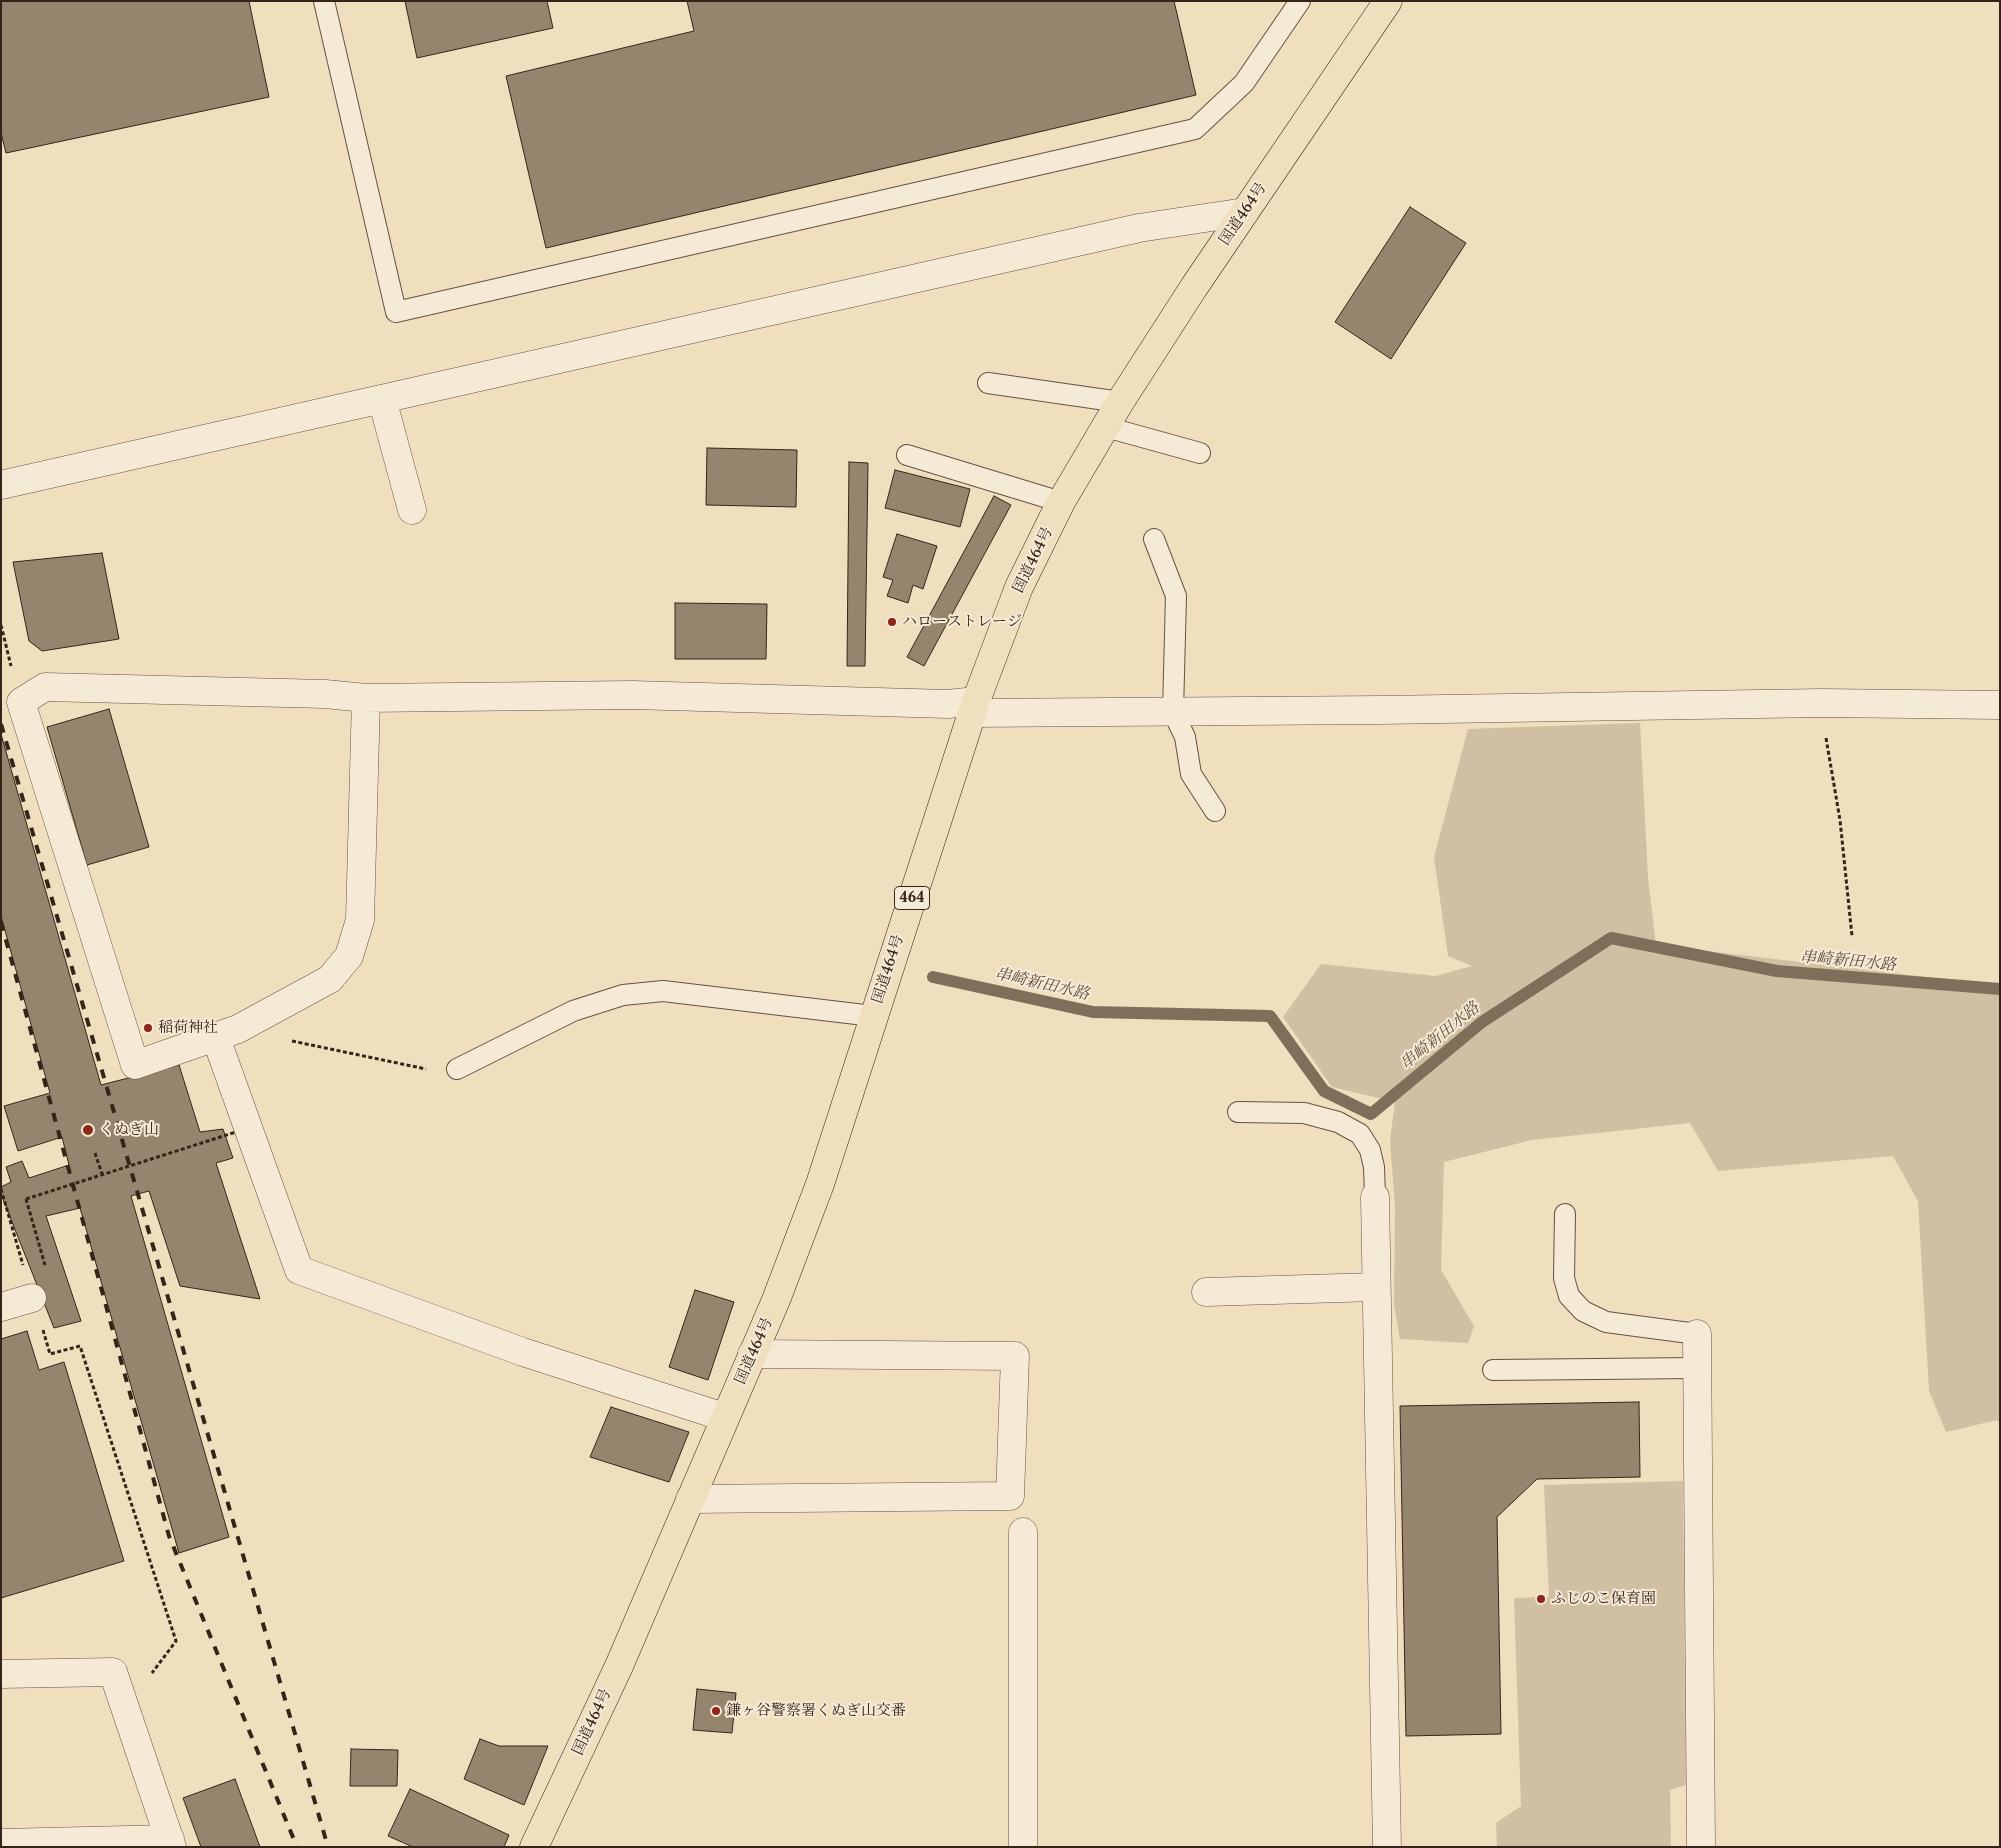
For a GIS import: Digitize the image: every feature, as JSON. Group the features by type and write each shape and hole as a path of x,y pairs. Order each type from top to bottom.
{"highway":[{"name":"国道464号","path":"534,1847 619,1666 724,1417 776,1300 820,1184 974,707 1018,586 1061,502 1120,402 1245,212 1388,1"}],"street":[{"path":"1,485 1139,228 1245,212"},
{"path":"382,399 412,510"},
{"path":"366,698 360,920 349,956 330,979 227,1034 135,1065 17,690 45,687 325,694 366,698 632,695 1173,712 1820,703 2000,705"},
{"path":"227,1034 299,1270 523,1352 724,1417"},
{"path":"1375,1197 1387,1847"},
{"path":"1206,1292 1376,1287"},
{"path":"1,1307 32,1298"},
{"path":"1697,1334 1701,1847"},
{"path":"690,1499 1010,1496 1015,1356 752,1354"},
{"path":"1023,1532 1023,1847"},
{"path":"1,1674 113,1672 171,1843 1,1843"}],"lane":[{"path":"324,1 396,312 1195,129 1244,83 1300,1"},
{"path":"988,383 1120,402"},
{"path":"1106,427 1200,453"},
{"path":"907,455 1061,502"},
{"path":"1154,539 1176,596 1173,712 1185,738 1191,774 1215,811"},
{"path":"457,1069 573,1011 623,995 663,991 873,1016"},
{"path":"1238,1112 1304,1113 1338,1122 1360,1134 1370,1150 1374,1166 1375,1197"},
{"path":"1564,1214 1564,1278 1570,1296 1583,1311 1606,1322 1697,1334"},
{"path":"1493,1370 1697,1368"}],"path":[{"path":"1,625 17,690"},
{"path":"1820,703 1840,820 1852,936"},
{"path":"227,1034 438,1072 457,1069"},
{"path":"46,1270 26,1199 236,1132"},
{"path":"95,1153 102,1174"},
{"path":"1,1189 50,1354 80,1346 176,1641 126,1708"}],"shaded area":[{"path":"1640,723 1648,878 1656,945 1935,978 2000,994 2000,1424 1997,1420 1946,1432 1929,1391 1918,1201 1893,1156 1718,1171 1690,1123 1532,1140 1444,1162 1441,1270 1474,1326 1468,1343 1400,1339 1394,1305 1395,1207 1390,1140 1395,1102 1332,1087 1283,1017 1321,964 1435,976 1472,966 1448,956 1434,857 1468,729"},
{"path":"1683,1481 1686,1785 1670,1790 1671,1846 1497,1847 1496,1823 1521,1806 1514,1598 1549,1597 1544,1485"}],"building":[{"path":"1,1 249,1 269,97 6,153 1,133"},
{"path":"405,1 547,1 553,28 417,58"},
{"path":"687,1 1174,1 1196,95 546,248 506,76 694,31"},
{"path":"1410,207 1466,243 1391,359 1335,322"},
{"path":"707,448 797,450 796,507 706,505"},
{"path":"849,462 868,463 865,666 847,666"},
{"path":"895,470 970,489 960,527 885,508"},
{"path":"994,496 1011,505 924,666 907,657"},
{"path":"897,534 937,546 923,589 913,585 908,603 887,596 893,580 883,577"},
{"path":"102,553 119,639 42,651 29,641 13,562"},
{"path":"675,603 767,604 766,659 675,659"},
{"path":"109,709 149,847 87,865 47,727"},
{"path":"1,734 101,1085 179,1065 200,1132 223,1129 233,1158 216,1163 260,1299 180,1286 149,1191 131,1196 229,1537 179,1553 80,1208 46,1216 81,1321 54,1328 1,1194 1,1187 11,1182 6,1167 22,1161 29,1178 69,1165 62,1137 18,1151 4,1106 50,1093 1,916"},
{"path":"695,1290 734,1302 708,1380 669,1367"},
{"path":"27,1331 39,1370 64,1362 124,1561 1,1598 1,1339"},
{"path":"1639,1402 1640,1477 1537,1479 1497,1517 1501,1734 1406,1736 1400,1406"},
{"path":"611,1407 689,1432 669,1482 590,1457"},
{"path":"697,1689 736,1693 732,1733 693,1730"},
{"path":"480,1739 499,1746 548,1746 524,1805 464,1779"},
{"path":"351,1749 398,1750 397,1786 350,1786"},
{"path":"235,1779 260,1847 201,1847 183,1798"},
{"path":"410,1789 509,1835 504,1847 413,1847 388,1836"}],"waterway":[{"name":"串崎新田水路","path":"933,977 1093,1012 1270,1016 1324,1091 1371,1114 1482,1022 1611,938 1777,971 2000,989"}],"railway":[{"path":"1,724 328,1847"},
{"path":"1,922 169,1536 297,1847"}],"place":[{"name":"ハローストレージ","path":"892,622"},
{"name":"稲荷神社","path":"148,1028"},
{"name":"くぬぎ山","path":"88,1130"},
{"name":"ふじのこ保育園","path":"1541,1599"},
{"name":"鎌ヶ谷警察署くぬぎ山交番","path":"716,1711"}]}
